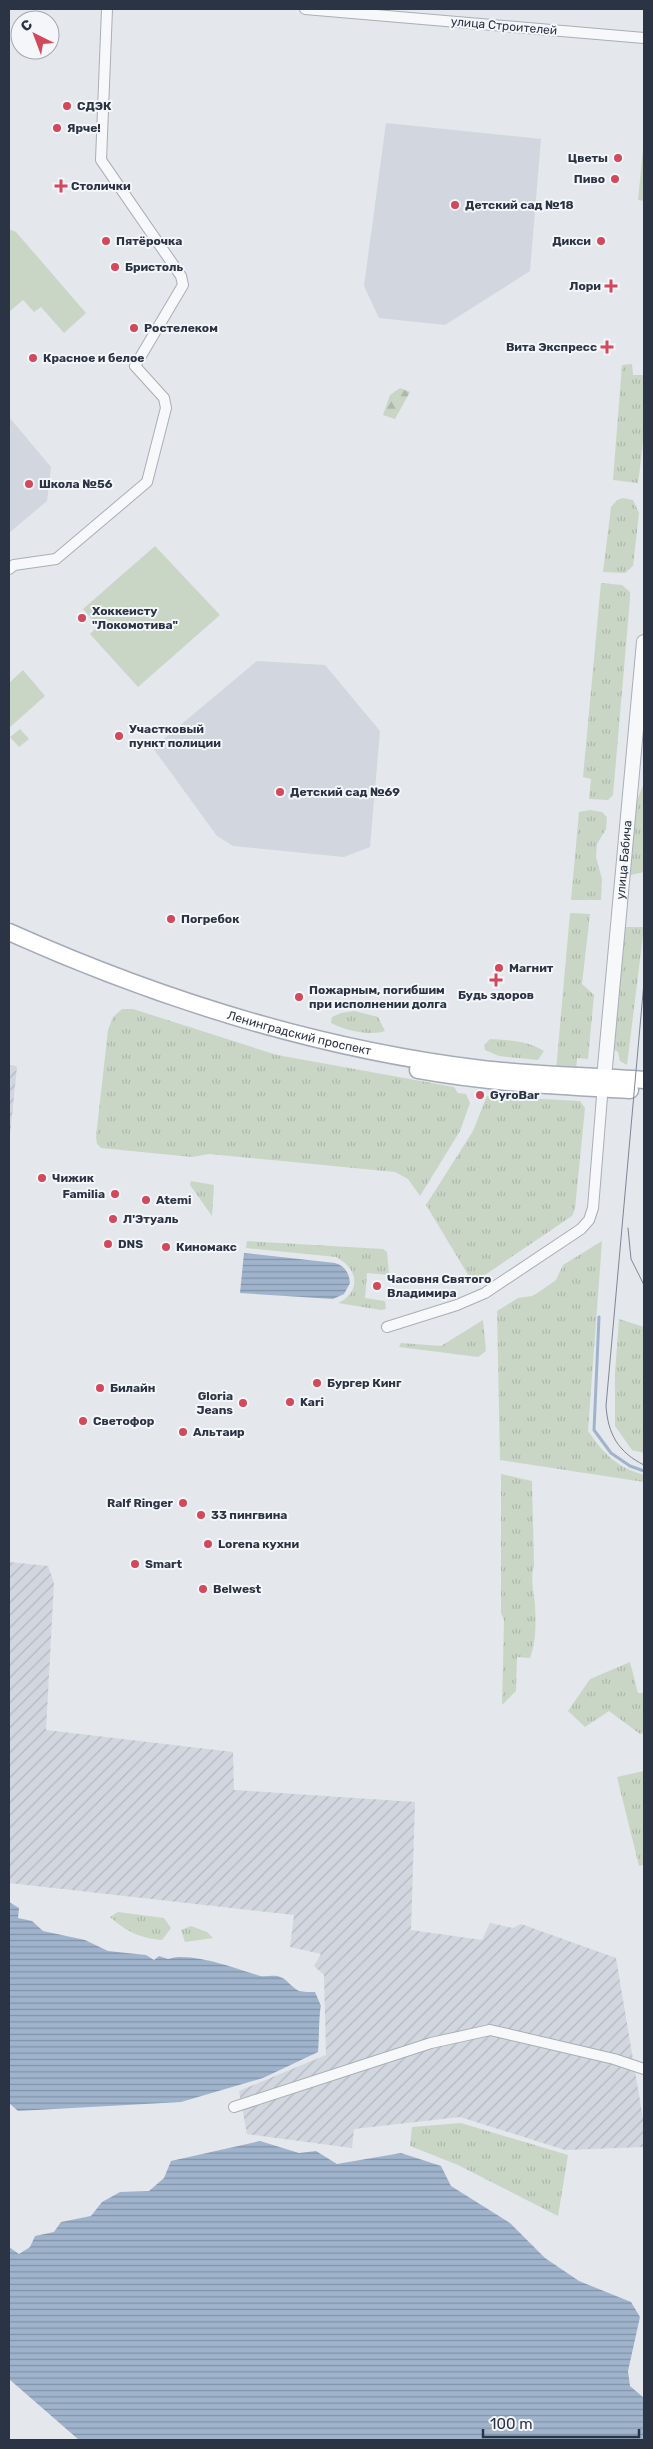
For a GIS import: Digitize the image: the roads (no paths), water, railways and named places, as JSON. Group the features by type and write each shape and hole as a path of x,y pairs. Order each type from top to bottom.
{"main road":[{"name":"Ленинградский проспект","path":"9,932 142,987 238,1020 319,1040 482,1068 644,1091"},
{"name":"Ленинградский проспект","path":"9,944 111,986 234,1029 316,1050 472,1080 603,1084 644,1080"}],"street":[{"path":"9,569 14,564 56,559 147,482 166,408 164,398 135,366 183,285 181,276 101,160 107,9"},
{"name":"улица Строителей","path":"304,9 644,38"},
{"name":"улица Бабича","path":"603,1084 644,642"},
{"path":"387,1327 457,1305 485,1293 578,1231 589,1220 593,1208 603,1084"},
{"path":"234,2107 431,2043 490,2030 614,2059 644,2070"}],"water":[{"path":"244,1253 335,1263 346,1270 350,1283 344,1294 333,1299 240,1293"},
{"path":"9,1902 19,1908 18,1918 32,1921 43,1931 85,1940 108,1951 146,1955 154,1960 159,1956 168,1959 188,1957 200,1959 260,1976 277,1976 283,1978 299,1991 315,1992 321,2006 318,2052 263,2078 181,2102 18,2111 9,2103"},
{"path":"260,2141 299,2153 316,2151 337,2164 401,2153 441,2166 451,2186 510,2223 545,2258 579,2281 631,2302 640,2317 628,2371 630,2386 644,2398 644,2440 79,2440 9,2379 9,2247 19,2254 30,2247 35,2236 54,2232 61,2222 91,2216 102,2202 120,2192 149,2191 164,2178 171,2161"}],"waterway":[{"path":"599,1317 594,1430 611,1453 630,1466 644,1471"}],"tram line":[{"path":"644,982 606,1406 609,1425 616,1441 627,1454 644,1465"},
{"path":"628,1228 631,1259 644,1285"}],"place":[{"name":"СДЭК","path":"67,106"},
{"name":"Ярче!","path":"57,128"},
{"name":"Цветы","path":"618,158"},
{"name":"Пиво","path":"615,179"},
{"name":"Столички","path":"61,186"},
{"name":"Детский сад №18","path":"455,205"},
{"name":"Пятёрочка","path":"106,241"},
{"name":"Дикси","path":"601,241"},
{"name":"Бристоль","path":"115,267"},
{"name":"Лори","path":"611,286"},
{"name":"Ростелеком","path":"134,328"},
{"name":"Вита Экспресс","path":"607,347"},
{"name":"Красное и белое","path":"33,358"},
{"name":"Школа №56","path":"29,484"},
{"name":"Хоккеисту \"Локомотива\"","path":"82,618"},
{"name":"Участковый пункт полиции","path":"119,736"},
{"name":"Детский сад №69","path":"280,792"},
{"name":"Погребок","path":"171,919"},
{"name":"Магнит","path":"499,968"},
{"name":"Будь здоров","path":"496,980"},
{"name":"Пожарным, погибшим при исполнении долга","path":"299,997"},
{"name":"GyroBar","path":"480,1095"},
{"name":"Чижик","path":"42,1178"},
{"name":"Familia","path":"115,1194"},
{"name":"Atemi","path":"146,1200"},
{"name":"Л'Этуаль","path":"113,1219"},
{"name":"DNS","path":"108,1244"},
{"name":"Киномакс","path":"166,1247"},
{"name":"Часовня Святого Владимира","path":"377,1286"},
{"name":"Бургер Кинг","path":"317,1383"},
{"name":"Билайн","path":"100,1388"},
{"name":"Kari","path":"290,1402"},
{"name":"Gloria Jeans","path":"243,1403"},
{"name":"Светофор","path":"83,1421"},
{"name":"Альтаир","path":"183,1432"},
{"name":"Ralf Ringer","path":"183,1503"},
{"name":"33 пингвина","path":"201,1515"},
{"name":"Lorena кухни","path":"208,1544"},
{"name":"Smart","path":"135,1564"},
{"name":"Belwest","path":"203,1589"}]}
